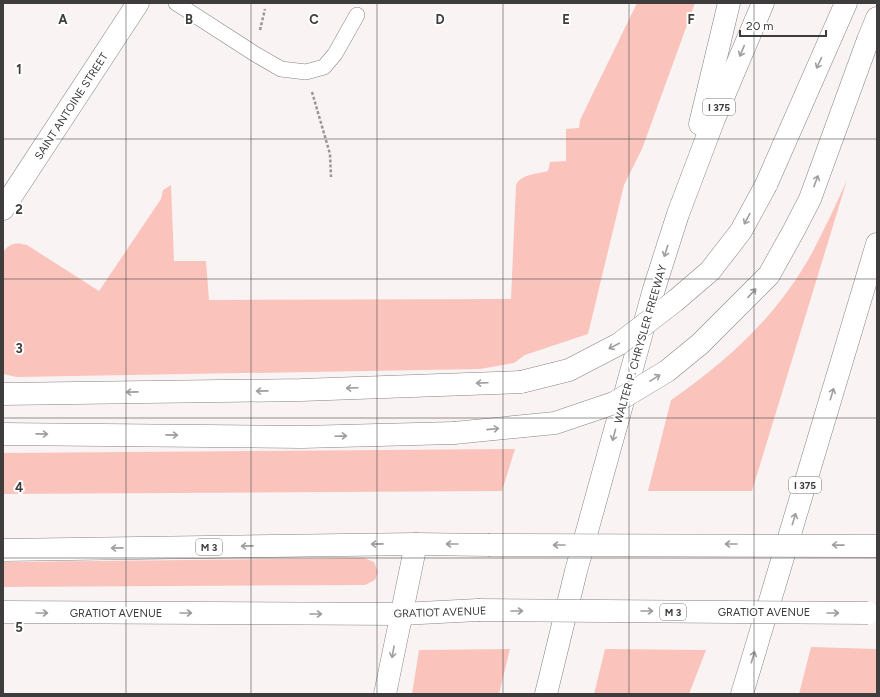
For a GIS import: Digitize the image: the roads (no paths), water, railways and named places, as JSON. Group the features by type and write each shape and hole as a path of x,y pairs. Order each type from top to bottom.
{"main road":[{"name":"SAINT ANTOINE STREET","path":"4,206 138,3"},
{"path":"678,214 729,3"},
{"name":"WALTER P. CHRYSLER FREEWAY","path":"546,694 576,571 654,289 678,214 714,119 763,3"},
{"path":"3,394 300,390 521,382 569,370 619,344 675,302 710,271 741,231 766,185 846,3"},
{"path":"3,434 302,437 454,433 556,423 614,403 667,371 700,344 768,275 810,199 877,18"},
{"name":"I 375","path":"742,694 877,244"},
{"path":"386,694 416,544"},
{"name":"M 3","path":"3,550 416,544 877,546"},
{"path":"538,694 576,571"},
{"name":"GRATIOT AVENUE","path":"3,612 401,614 478,610 872,613"}],"lane":[{"path":"176,3 255,54 282,69 306,72 324,67 335,54 357,15"}]}
